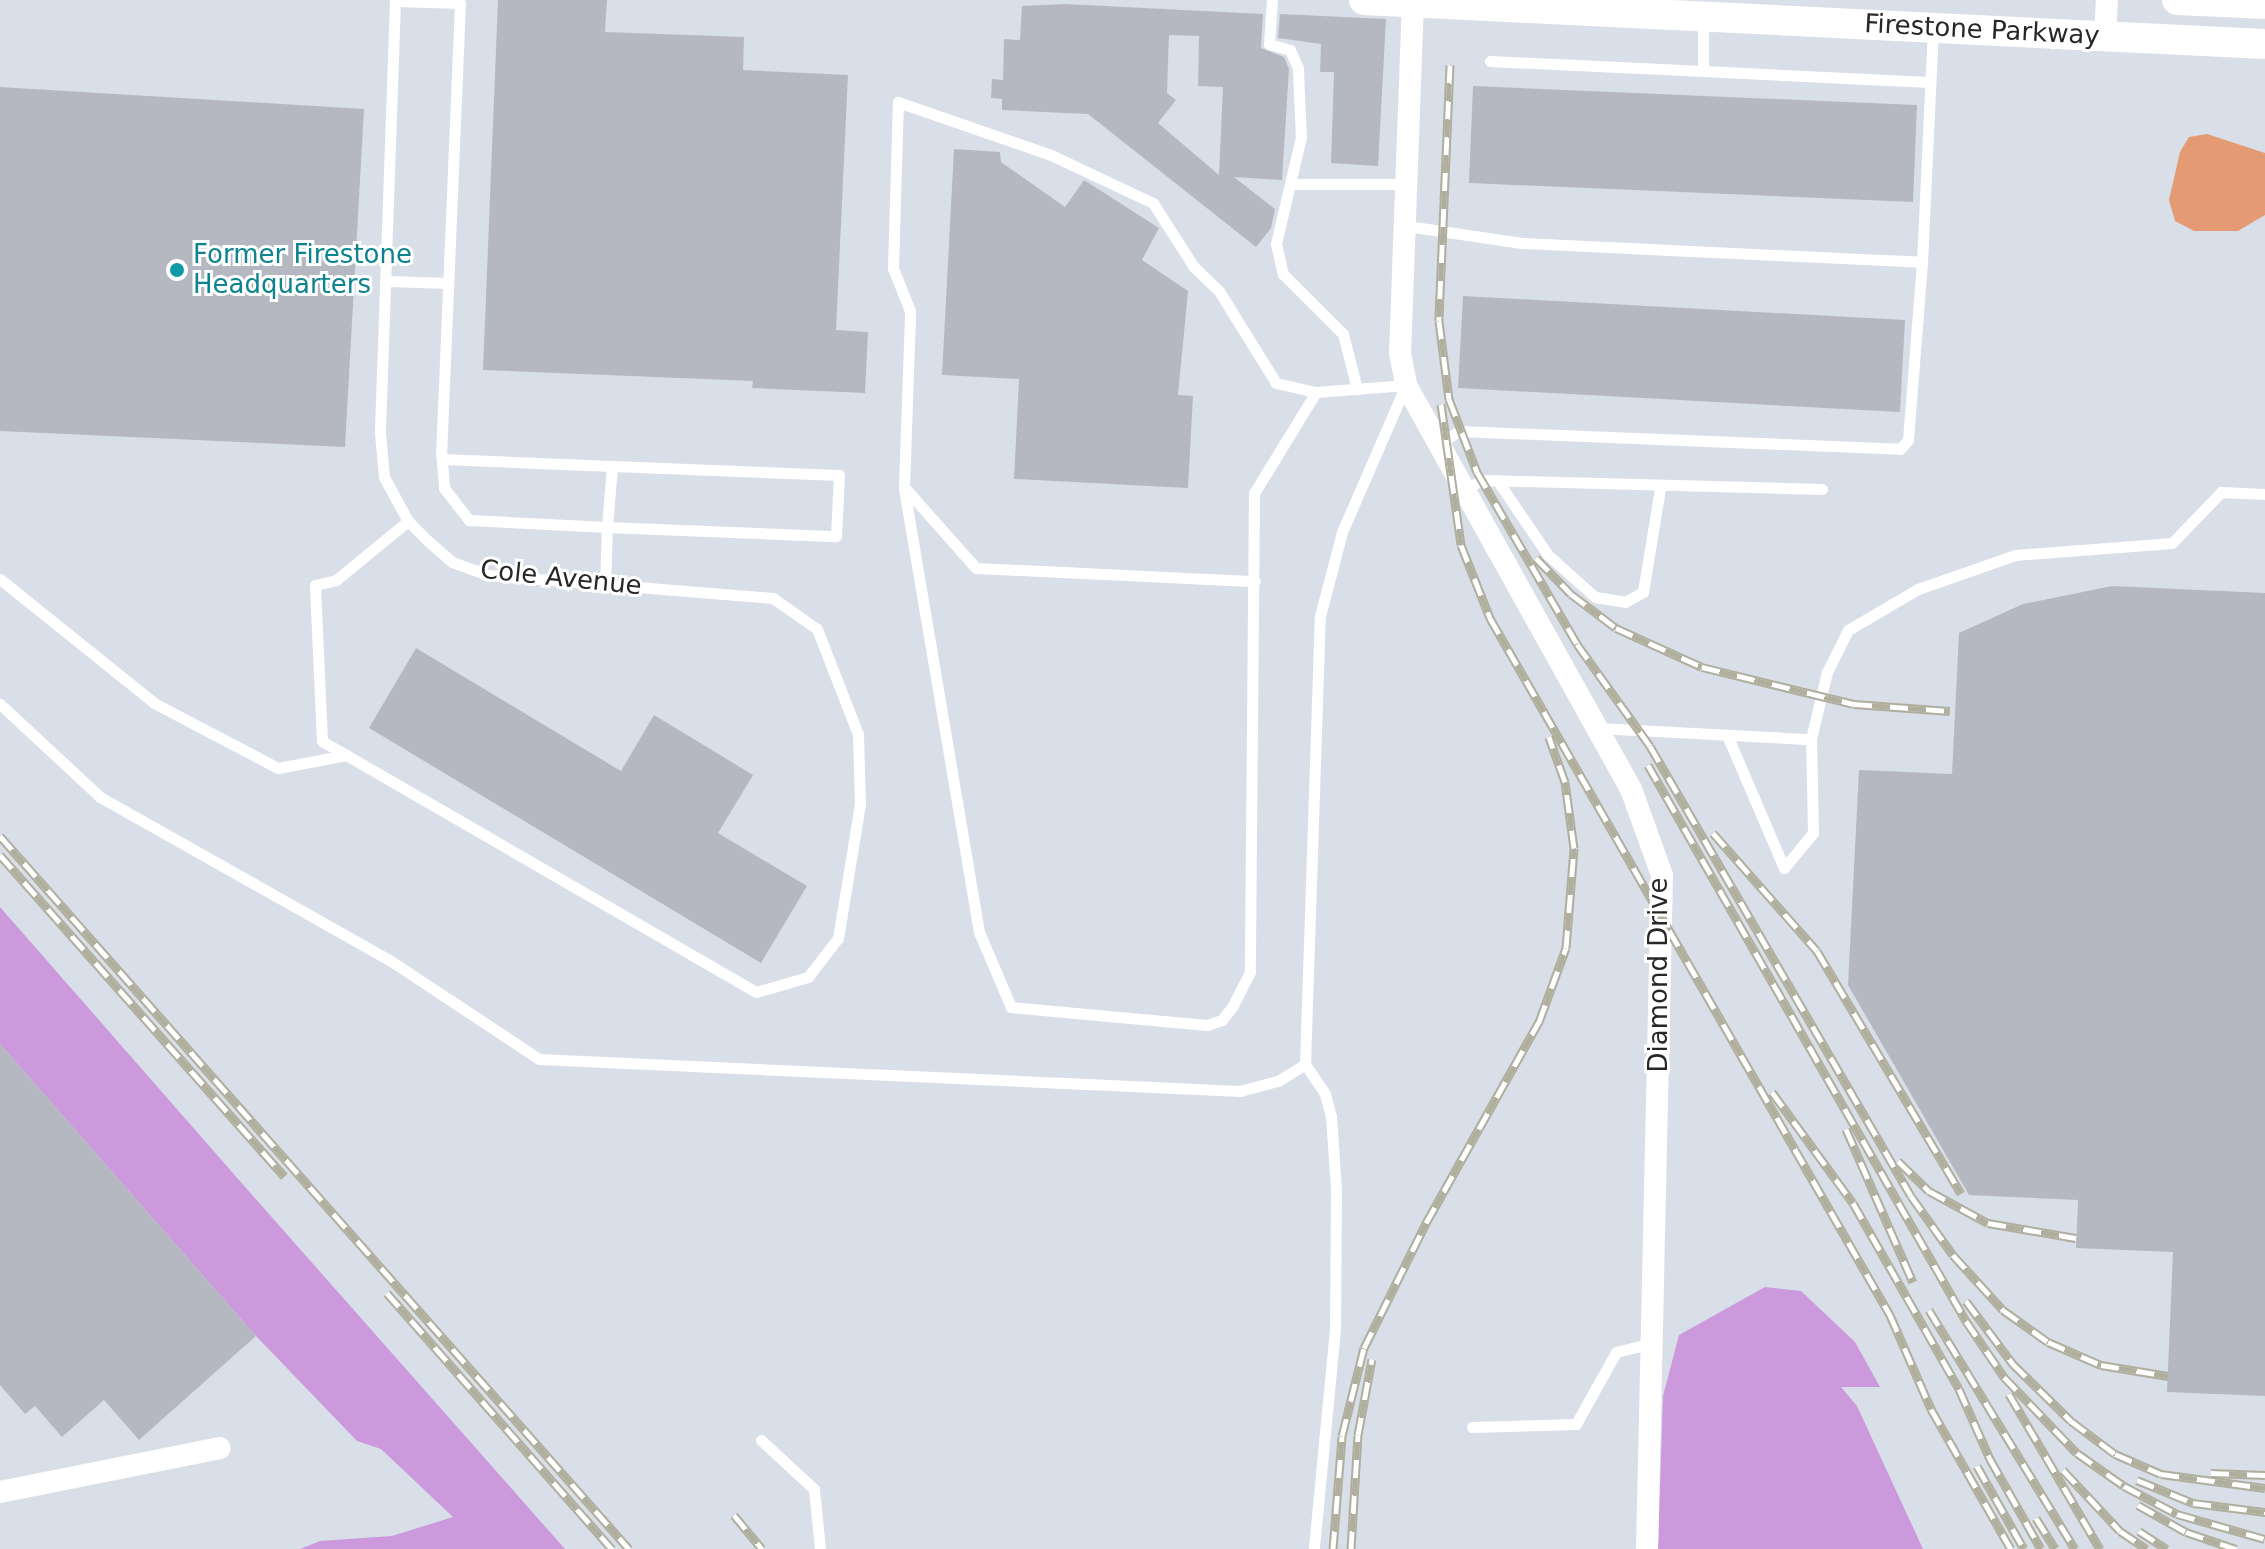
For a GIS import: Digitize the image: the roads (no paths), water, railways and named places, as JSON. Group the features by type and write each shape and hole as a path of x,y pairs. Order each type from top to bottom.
{"street":[{"name":"Firestone Parkway","path":"1364,0 1704,7 1933,27 2265,44"},
{"path":"2105,37 2107,0"},
{"path":"2177,0 2265,4"},
{"name":"Diamond Drive","path":"1413,2 1400,353 1406,385 1462,490 1598,728 1645,820 1664,897 1647,1549"},
{"path":"0,1492 220,1448"}],"lane":[{"path":"395,0 460,3 442,459 444,488 469,520 836,536 839,475 442,459"},
{"name":"Cole Avenue","path":"347,755 756,992 808,977 838,938 860,804 858,734 817,629 773,598 488,575 452,562 408,521 384,477 382,454 395,0"},
{"path":"1272,0 1269,44 1290,50 1298,68 1301,137 1276,244 1283,274 1343,334 1357,389"},
{"path":"1703,71 1704,7"},
{"path":"1437,445 1459,431 1900,449 1908,440 1922,262 1933,27"},
{"path":"1490,61 1930,82"},
{"path":"1314,1549 1335,1329 1336,1189 1331,1116 1325,1094 1305,1064 1320,616 1342,532 1406,385 1316,392 1276,383 1219,291 1194,267 1153,203 1051,155 898,102 893,268 910,311 904,487 979,932 1011,1007 1207,1025 1222,1020 1243,993 1250,972 1254,493 1316,392"},
{"path":"1292,184 1408,184"},
{"path":"1407,226 1522,243 1922,262"},
{"path":"387,281 448,283"},
{"path":"605,585 612,466"},
{"path":"1462,490 1482,480 1660,488 1709,483 1822,489"},
{"path":"1497,480 1548,555 1595,597 1625,602 1643,592 1660,488"},
{"path":"904,487 976,568 1255,581"},
{"path":"1727,735 1784,868 1813,833 1811,739 1827,672 1848,630 1918,589 2015,555 2172,543 2221,492 2265,494"},
{"path":"347,755 322,741 315,585 336,580 408,521"},
{"path":"0,579 154,703 278,768 347,755"},
{"path":"0,704 100,797 391,961 539,1059 1240,1091 1278,1081 1305,1064"},
{"path":"1598,728 1811,739"},
{"path":"1472,1427 1576,1424 1616,1352 1653,1343"},
{"path":"761,1440 814,1489 820,1549"}],"railway":[{"path":"1450,65 1439,321 1449,399 1477,472 1577,644 1650,746 1911,1196 1953,1255 2003,1310 2048,1342 2101,1365 2168,1376"},
{"path":"1441,404 1461,545 1490,618 1890,1315 1931,1409 2011,1549"},
{"path":"1536,558 1571,594 1616,628 1702,667 1854,704 1950,711"},
{"path":"1333,1549 1342,1436 1364,1348 1426,1223 1539,1022 1566,948 1574,848 1565,782 1549,737"},
{"path":"1648,765 1966,1321 2004,1377 2077,1453 2124,1486 2177,1514 2265,1539"},
{"path":"1713,833 1817,951 1961,1194"},
{"path":"0,836 629,1549"},
{"path":"0,855 284,1176"},
{"path":"1772,1092 1853,1203 1959,1389 1990,1459 2041,1549"},
{"path":"1846,1129 1913,1282"},
{"path":"1898,1161 1929,1191 1988,1223 2076,1238"},
{"path":"387,1293 612,1549"},
{"path":"1966,1301 2013,1364 2071,1421 2115,1454 2161,1474 2265,1488"},
{"path":"1929,1310 2075,1549"},
{"path":"1351,1549 1358,1435 1372,1359"},
{"path":"2009,1394 2100,1549"},
{"path":"1977,1466 2024,1549"},
{"path":"2063,1470 2120,1531 2147,1549"},
{"path":"2211,1473 2265,1475"},
{"path":"2137,1480 2193,1503 2265,1512"},
{"path":"2138,1505 2186,1532 2236,1549"},
{"path":"734,1515 762,1549"},
{"path":"2036,1518 2055,1549"},
{"path":"2139,1531 2167,1549"}],"place":[{"name":"Former Firestone Headquarters","path":"177,270"}]}
